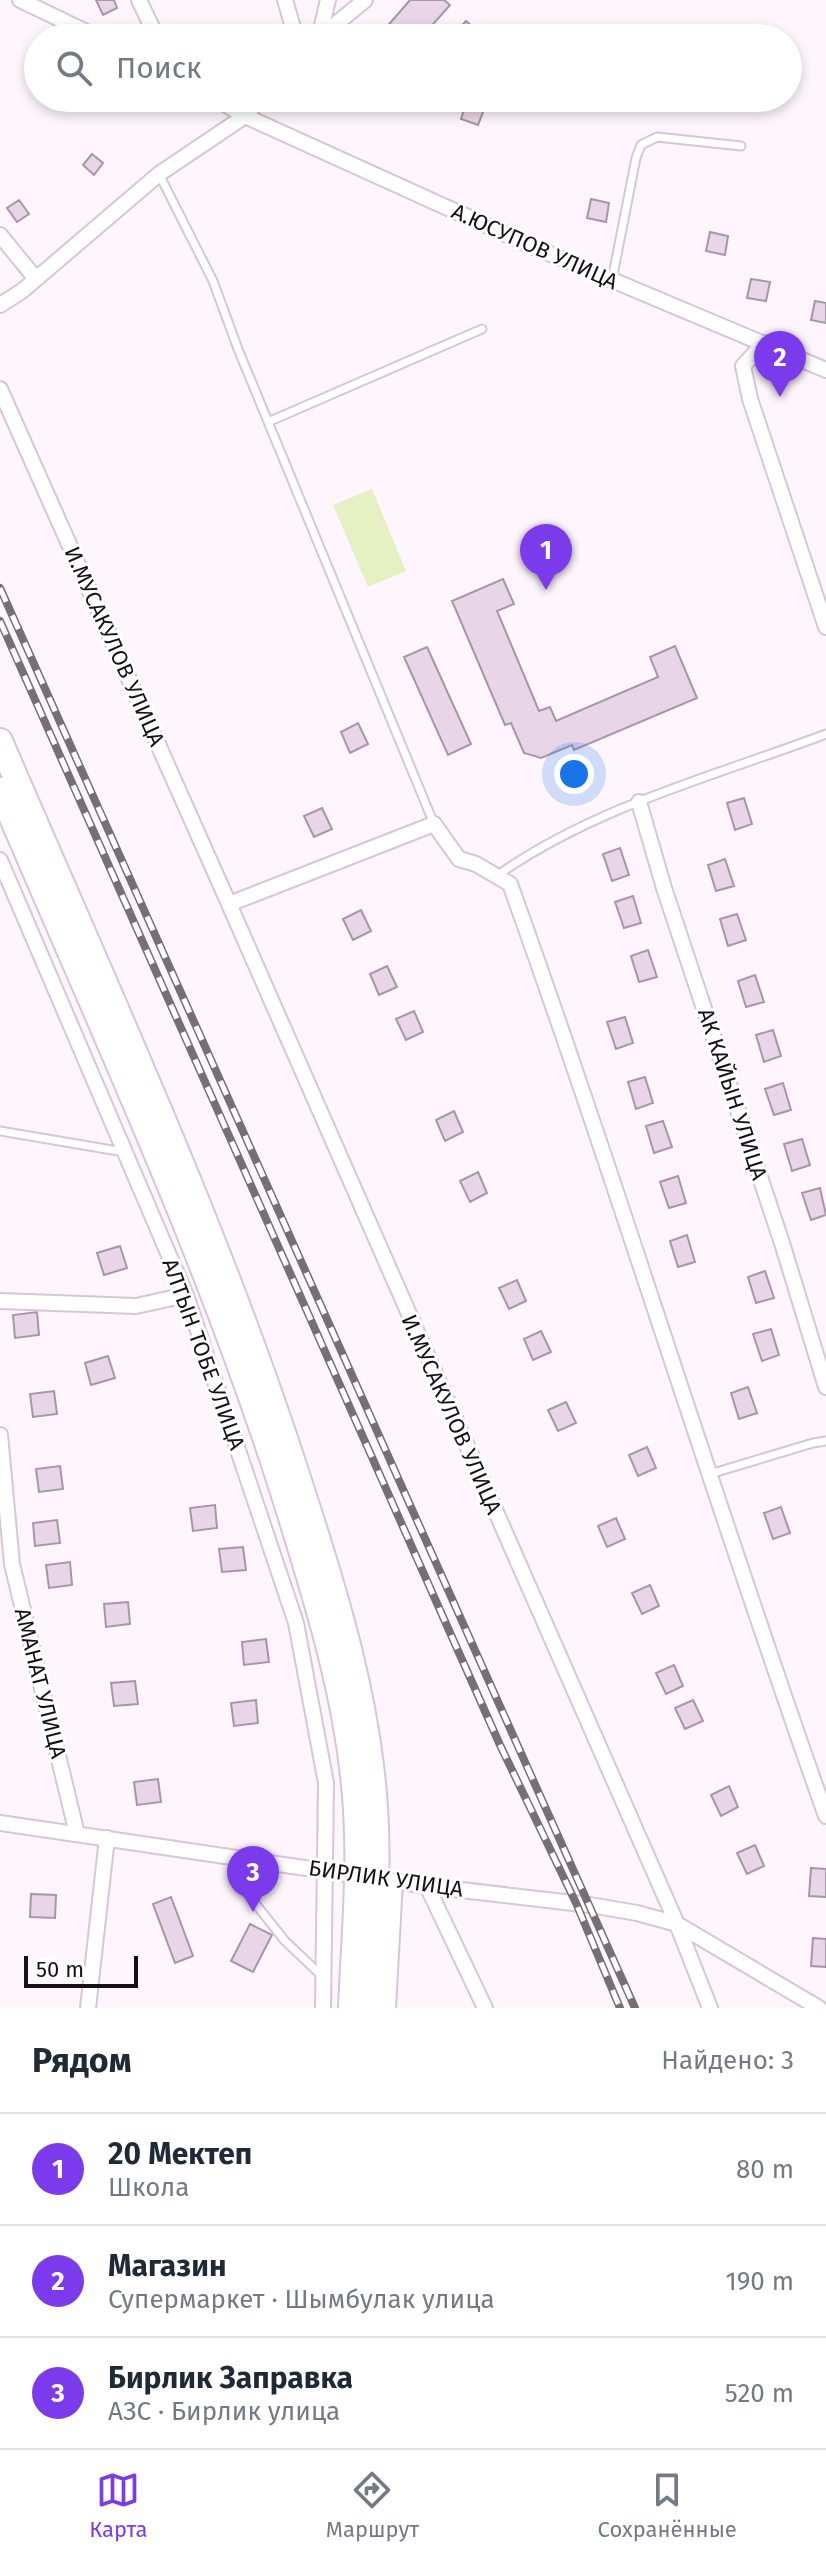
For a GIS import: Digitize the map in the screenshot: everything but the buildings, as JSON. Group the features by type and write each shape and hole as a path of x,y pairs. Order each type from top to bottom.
{"highway":[{"path":"0,741 212,1236 272,1395 329,1577 366,1728 374,1794 377,1878 370,2008"},
{"path":"0,790 194,1243 254,1402 311,1582 347,1731 355,1795 377,1878 351,2008"}],"street":[{"path":"20,0 70,24"},
{"path":"139,0 150,24"},
{"path":"285,0 292,24"},
{"path":"322,24 328,0"},
{"path":"336,24 365,0"},
{"name":"А.ЮСУПОВ УЛИЦА","path":"238,112 612,280 826,370"},
{"path":"0,305 36,279 159,174 249,112"},
{"path":"0,235 36,279"},
{"path":"764,343 743,366 750,399 826,627"},
{"name":"И.МУСАКУЛОВ УЛИЦА","path":"0,389 677,1924 710,2008"},
{"name":"АК КАЙЫН УЛИЦА","path":"639,802 826,1387"},
{"path":"229,904 434,824 459,859 476,864 510,884 826,1816"},
{"name":"АЛТЫН ТОБЕ УЛИЦА","path":"0,860 186,1295 296,1623 326,1783 323,2008"},
{"path":"0,1301 136,1306 186,1295"},
{"name":"АМАНАТ УЛИЦА","path":"0,1435 12,1564 77,1834"},
{"name":"БИРЛИК УЛИЦА","path":"0,1823 427,1886 637,1913 677,1924 819,2008"},
{"path":"88,2008 107,1838"},
{"path":"377,1878 388,2008"},
{"path":"427,1886 485,2008"}],"lane":[{"path":"612,280 641,145 657,137 741,146"},
{"path":"159,174 213,281 434,824"},
{"path":"268,422 482,329"},
{"path":"496,876 562,834 639,802 826,734"},
{"path":"0,1131 124,1152"},
{"path":"710,1474 826,1441"},
{"path":"234,1856 243,1888 285,1941 324,1977"}],"green space":[{"path":"372,489 406,571 368,587 333,505"}],"railway":[{"path":"0,588 635,2008"},
{"path":"0,621 500,1745 576,1903 620,2008"}],"place":[{"name":"Магазин","path":"780,397"},
{"name":"20 Мектеп","path":"546,590"},
{"name":"Бирлик Заправка","path":"253,1912"}]}
